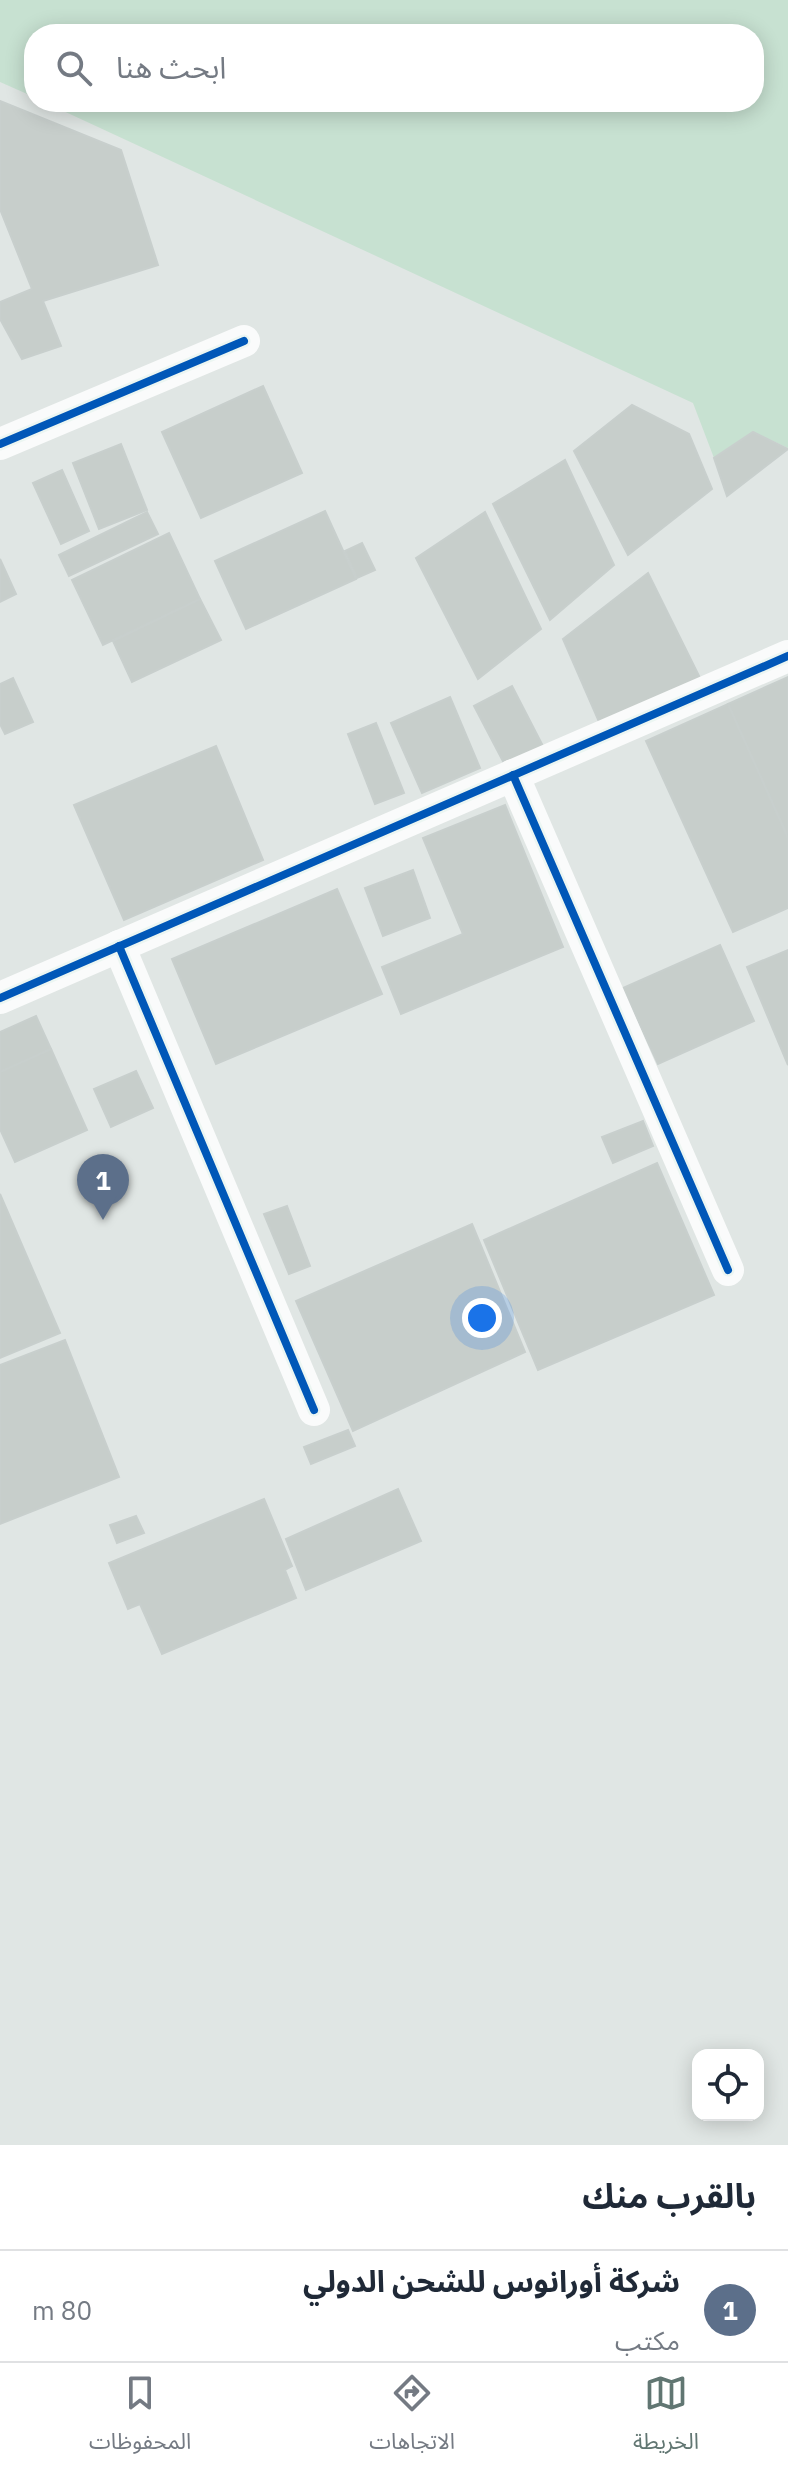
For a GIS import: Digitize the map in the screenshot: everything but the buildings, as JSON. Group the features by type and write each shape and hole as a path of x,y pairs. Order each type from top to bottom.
{"street":[{"path":"0,444 244,341"},
{"path":"0,998 788,656"},
{"path":"513,775 728,1270"},
{"path":"119,946 314,1410"}],"green space":[{"path":"0,0 788,0 788,448 753,432 714,458 693,403 66,112 764,112 764,24 24,24 24,93 0,82"}],"cycle path":[{"path":"0,444 244,341"},
{"path":"0,998 788,656"},
{"path":"513,775 728,1270"},
{"path":"119,946 314,1410"}],"place":[{"name":"شركة أورانوس للشحن الدولي","path":"103,1220"}]}
